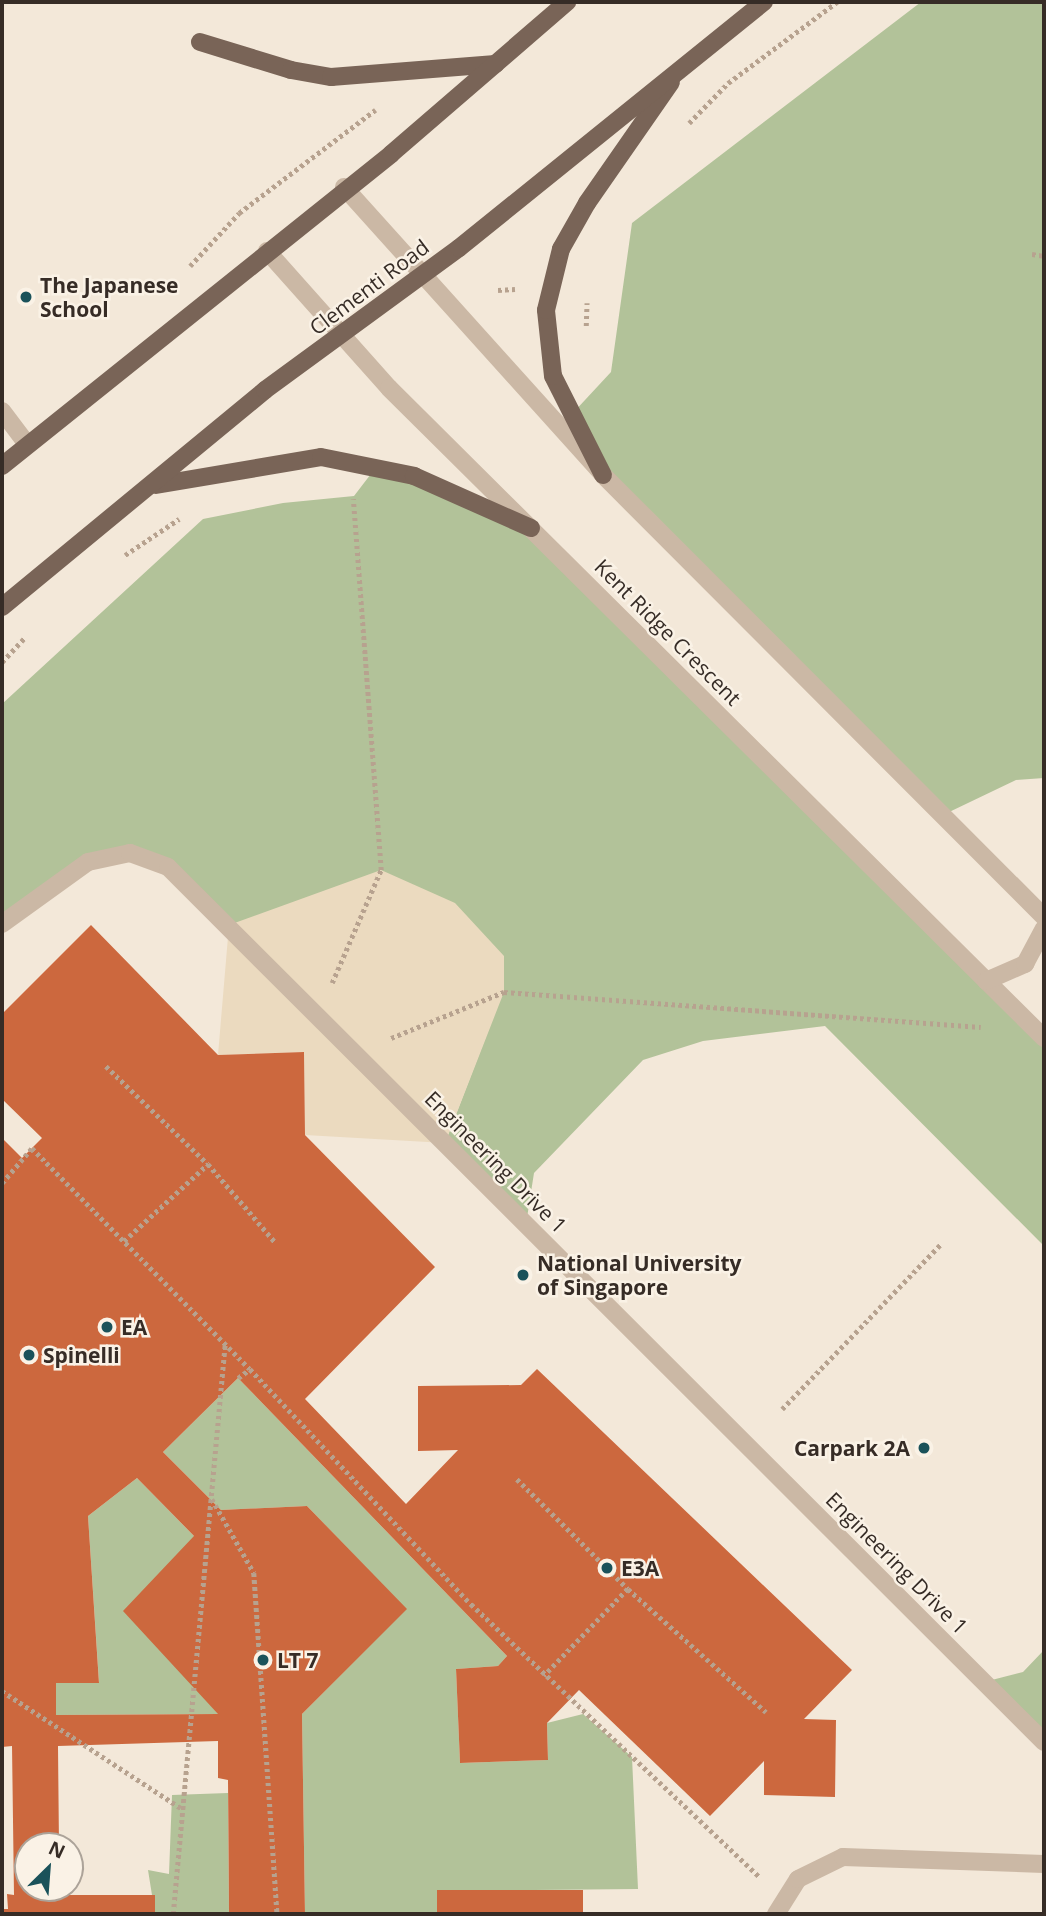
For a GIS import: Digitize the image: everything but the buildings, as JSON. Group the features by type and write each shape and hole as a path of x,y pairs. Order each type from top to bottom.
{"main road":[{"path":"2,466 190,317 344,187 391,154 566,2"},
{"name":"Clementi Road","path":"2,607 153,486 265,390 341,338 764,2"},
{"path":"200,42 290,70 331,77 495,64"},
{"path":"603,475 552,376 546,310 561,249 587,203 683,65"},
{"path":"153,486 321,457 414,476 531,528"}],"street":[{"path":"344,187 603,475 1044,917"},
{"name":"Kent Ridge Crescent","path":"267,251 341,338 986,981 1042,1030"},
{"path":"2,411 27,444"},
{"name":"Engineering Drive 1","path":"2,924 88,862 130,852 168,867 1044,1742"},
{"path":"986,981 1025,964 1044,929"},
{"path":"779,1907 798,1879 843,1857 1044,1864"}],"path":[{"path":"681,134 728,83 837,2"},
{"path":"183,273 239,213 382,105"},
{"path":"1032,254 1044,256"},
{"path":"317,1016 381,870 353,491"},
{"path":"120,559 177,519 191,516"},
{"path":"2,662 27,634"},
{"path":"354,1053 503,992 1042,1030"},
{"path":"106,1066 208,1164 276,1243"},
{"path":"2,1183 32,1149 250,1369 544,1676 779,1907"},
{"path":"124,1241 208,1164"},
{"path":"782,1409 941,1244"},
{"path":"173,1914 225,1344"},
{"path":"238,1378 250,1369"},
{"path":"517,1479 628,1589 766,1712"},
{"path":"212,1499 254,1573 276,1914"},
{"path":"544,1676 628,1589"},
{"path":"2,1691 182,1809"}],"green space":[{"path":"921,2 1044,2 1044,778 1016,780 945,814 603,475 572,414 611,372 632,223"},
{"path":"377,466 531,528 1044,1038 1044,1246 825,1026 703,1041 643,1060 534,1173 526,1224 445,1143 503,992 229,925 168,867 130,853 88,862 2,924 2,704 203,519 283,503 354,496"},
{"path":"238,1378 507,1656 498,1666 456,1669 460,1763 548,1760 547,1723 583,1714 632,1757 638,1889 438,1891 438,1914 305,1914 302,1714 406,1609 307,1506 221,1510 163,1452"},
{"path":"137,1478 194,1536 218,1714 56,1715 56,1683 99,1682 88,1516"},
{"path":"1044,1650 1044,1742 984,1682 1023,1672"},
{"path":"228,1793 229,1914 155,1914 148,1870 169,1874 172,1795"}],"shaded area":[{"path":"381,870 455,903 504,956 504,992 445,1143 305,1135 304,1052 218,1055 229,925"}],"place":[{"name":"The Japanese School","path":"26,297"},
{"name":"National University of Singapore","path":"523,1275"},
{"name":"EA","path":"107,1327"},
{"name":"Spinelli","path":"29,1355"},
{"name":"Carpark 2A","path":"924,1448"},
{"name":"E3A","path":"607,1568"},
{"name":"LT 7","path":"263,1660"}]}
